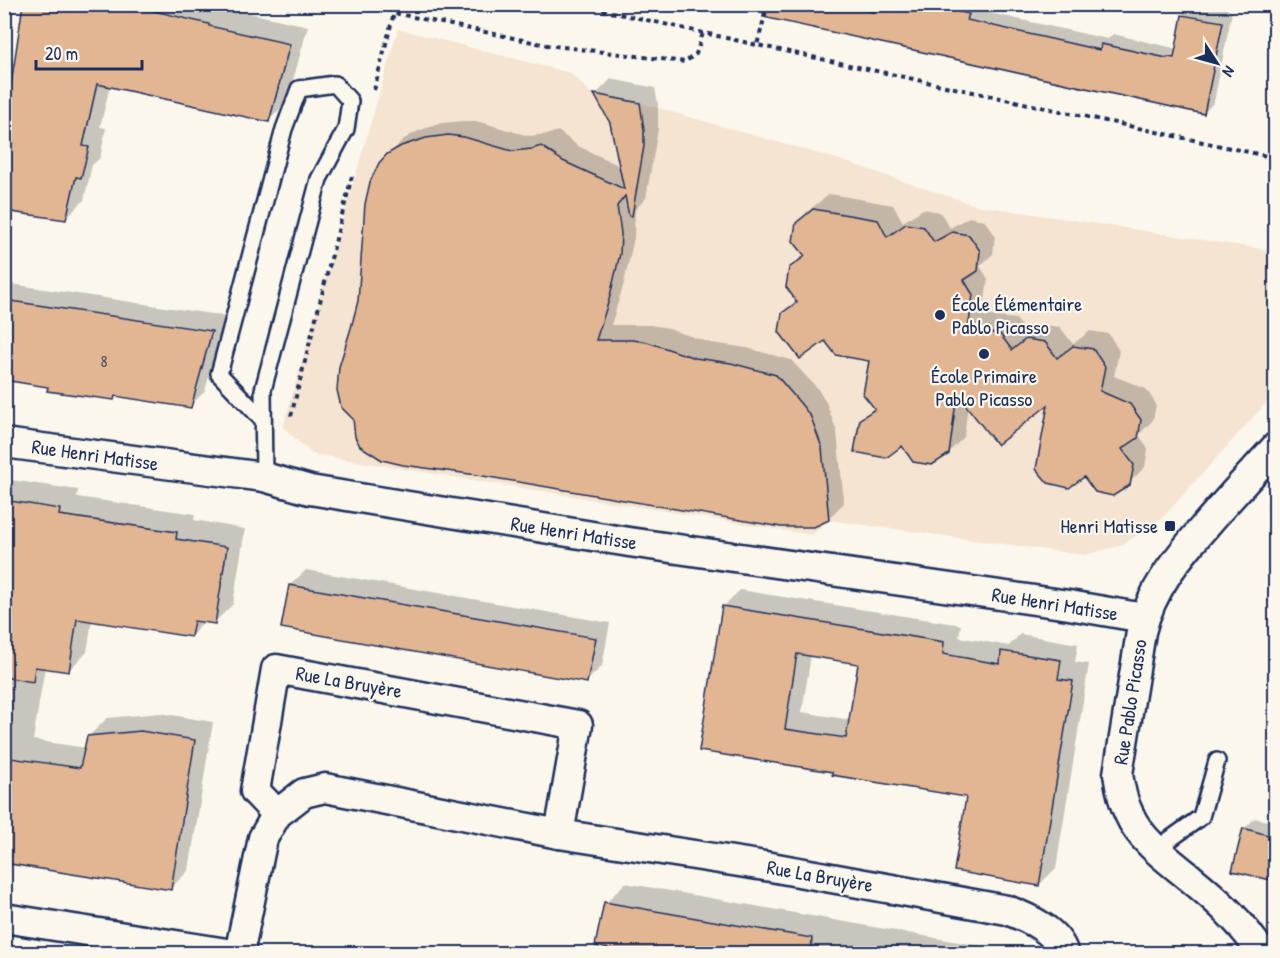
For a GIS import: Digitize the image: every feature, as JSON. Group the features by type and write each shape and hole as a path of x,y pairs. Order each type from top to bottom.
{"street":[{"name":"Rue Henri Matisse","path":"4,443 264,477 310,490 629,542 1069,605 1144,618"},
{"name":"Rue Pablo Picasso","path":"1265,946 1228,911 1155,850 1129,815 1121,793 1119,774 1135,664 1144,618 1152,598 1171,568 1196,537 1275,447"},
{"name":"Rue La Bruyère","path":"559,834 578,725 276,669 255,791 276,814 304,793 325,788 559,834 771,867 1006,910 1046,929 1062,947 1064,954"},
{"path":"239,954 263,838 276,814"},
{"path":"4,918 233,954"}],"lane":[{"path":"263,420 219,374 284,129 299,89 335,84 350,101 346,129 319,179 262,390 263,420 264,477"},
{"path":"1155,850 1201,817 1217,761"}],"path":[{"path":"278,4 289,7"},
{"path":"576,4 1275,158"},
{"path":"758,45 768,4"},
{"path":"373,94 394,13 548,45 685,62 696,54 703,33"},
{"path":"291,416 353,174"}],"shaded area":[{"path":"398,29 570,73 591,93 640,103 837,159 975,205 1275,251 1275,393 1164,516 1123,545 1084,555 829,520 812,535 312,454 283,427"}],"building":[{"path":"23,4 125,4 290,44 269,122 97,84 83,146 89,147 81,178 76,177 66,220 4,211 4,132"},
{"path":"764,4 839,4 874,12 876,4 894,4 921,11 922,4 925,4 969,14 967,20 1100,50 1101,44 1167,58 1174,58 1182,15 1223,22 1204,114 763,17"},
{"path":"594,94 640,103 644,130 644,146 632,216 629,216 625,196 617,206 621,233 620,254 596,340 647,342 695,358 731,363 776,375 811,417 822,448 829,520 814,527 781,527 477,475 403,465 382,460 360,446 355,437 353,419 341,407 337,390 339,367 358,301 365,204 370,182 379,163 387,154 401,146 426,138 448,135 464,137 512,151 541,146 563,161 624,189 610,123"},
{"name":"École Primaire Pablo Picasso","path":"813,209 878,220 887,237 906,224 924,227 934,242 952,232 969,235 980,251 978,271 964,280 973,295 968,330 1000,334 1012,350 1026,339 1045,342 1057,358 1073,346 1093,349 1105,367 1100,391 1130,404 1141,420 1138,438 1122,449 1134,465 1130,485 1113,496 1095,492 1084,477 1069,488 1048,483 1036,469 1048,405 997,445 957,394 949,454 932,465 913,462 902,446 886,458 854,452 860,419 875,409 863,394 869,361 836,355 825,341 800,359 779,332 782,313 797,302 786,287 789,268 805,256 793,241 796,223"},
{"path":"4,300 212,331 191,408 115,396 114,400 47,391 48,387 4,380"},
{"path":"4,500 60,509 59,515 177,532 176,539 227,547 215,624 194,621 191,637 77,619 69,672 35,667 33,682 4,677"},
{"path":"289,585 596,638 587,683 281,628"},
{"path":"722,606 944,642 943,654 1000,664 1001,651 1061,660 1058,679 1073,681 1039,886 954,871 966,797 832,775 832,772 699,751","holes":["797,654 858,664 846,738 785,729"]},
{"path":"141,731 195,740 171,890 4,863 4,757 80,768 87,736"},
{"path":"1243,828 1275,837 1275,881 1232,871"},
{"path":"604,902 812,938 811,954 635,954 595,946"}],"place":[{"name":"École Élémentaire Pablo Picasso","path":"940,315"},
{"name":"École Primaire Pablo Picasso","path":"984,354"},
{"name":"Henri Matisse","path":"1170,526"}]}
